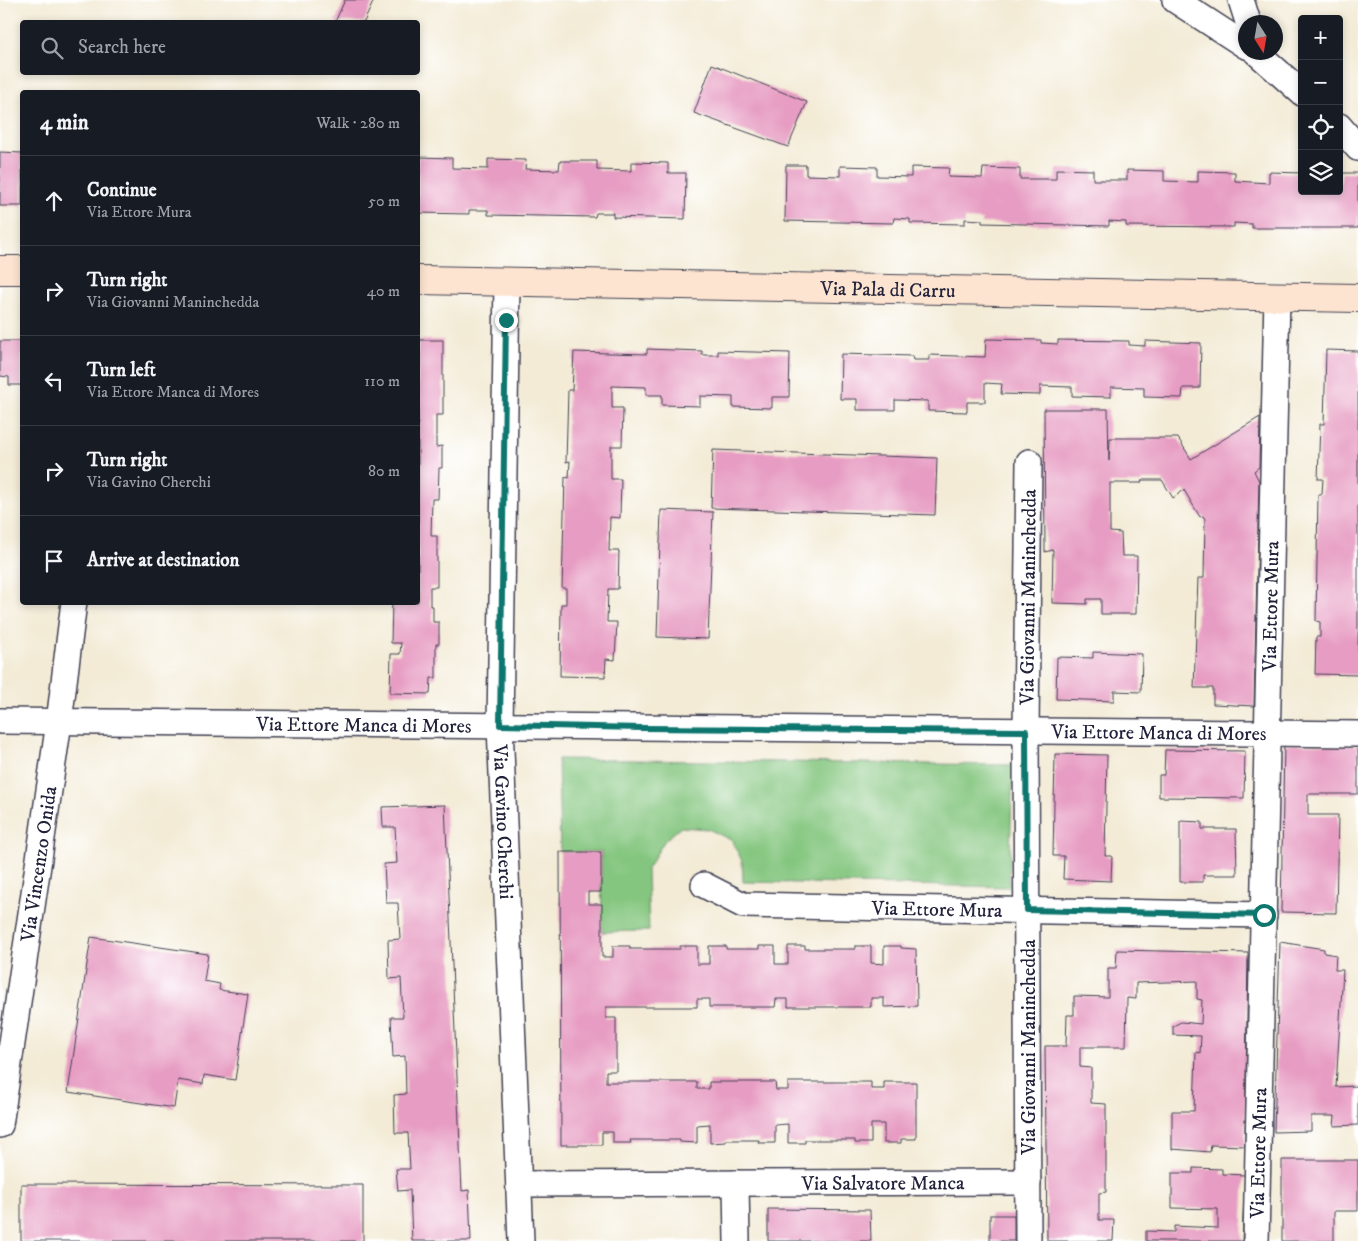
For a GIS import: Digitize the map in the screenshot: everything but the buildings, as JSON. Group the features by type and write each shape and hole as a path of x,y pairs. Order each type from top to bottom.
{"street":[{"path":"1175,0 1238,41"},
{"path":"1241,0 1246,15"},
{"path":"1264,60 1298,90"},
{"path":"1343,131 1358,148"},
{"path":"0,270 20,270"},
{"name":"Via Pala di Carru","path":"420,280 1358,298"},
{"name":"Via Gavino Cherchi","path":"507,282 500,725 521,1241"},
{"name":"Via Ettore Mura","path":"1256,1241 1277,296"},
{"name":"Via Giovanni Maninchedda","path":"1028,1241 1026,731 1029,462"},
{"name":"Via Vincenzo Onida","path":"0,1125 59,722 74,605"},
{"name":"Via Ettore Manca di Mores","path":"0,721 1358,734"},
{"name":"Via Ettore Mura","path":"704,885 743,905 1264,915"},
{"name":"Via Salvatore Manca","path":"520,1184 1028,1182"},
{"path":"736,1183 737,1241"}],"green space":[{"path":"558,759 1013,765 1009,887 743,882 742,861 731,840 708,829 681,827 665,840 647,869 649,931 602,932 601,852 560,852"}],"route":[{"path":"506,320 500,725 1026,731 1027,910 1264,915"}]}
